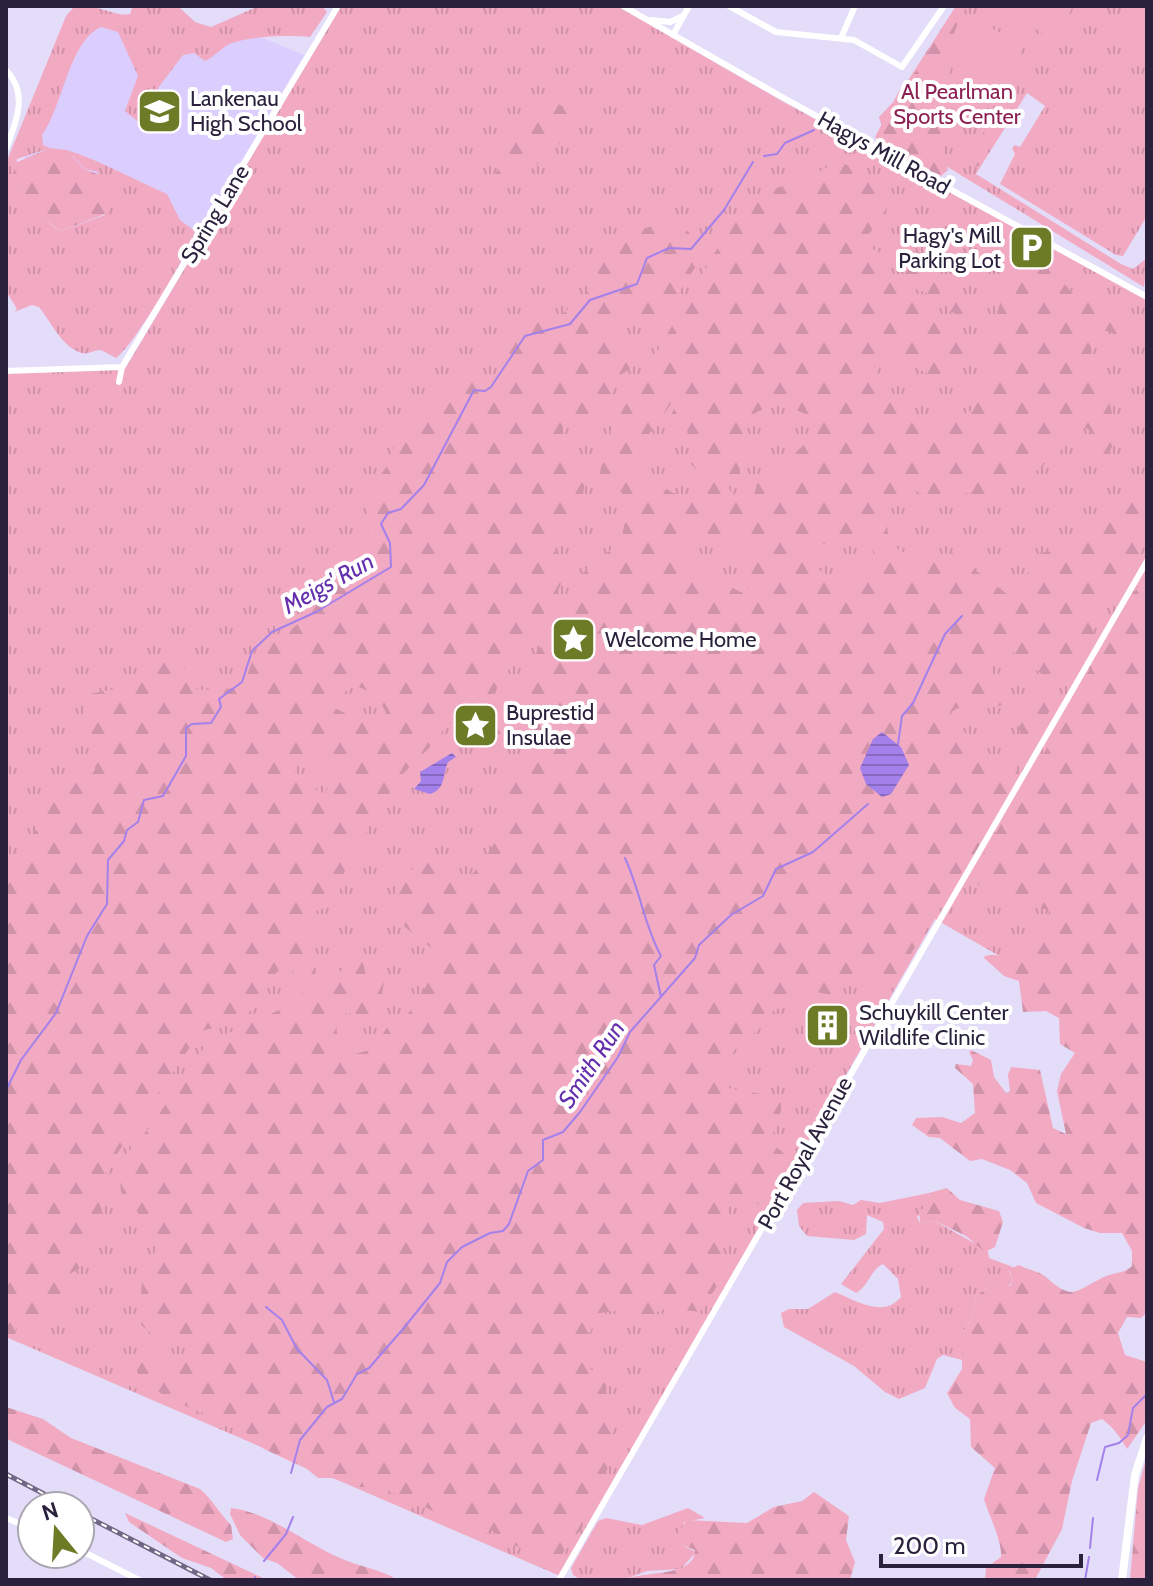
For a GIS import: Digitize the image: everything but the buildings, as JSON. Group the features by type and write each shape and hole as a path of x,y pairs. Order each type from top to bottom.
{"main road":[{"path":"1122,1580 1135,1475 1147,1438"}],"street":[{"name":"Spring Lane","path":"119,382 122,367 338,6"},
{"name":"Hagys Mill Road","path":"623,6 1147,297"},
{"path":"673,35 689,6"},
{"path":"729,6 776,32 861,43 905,67 944,6"},
{"path":"841,38 855,6"},
{"path":"647,19 670,22 683,16"},
{"path":"6,70 14,80 20,99 6,149"},
{"path":"6,371 122,367"},
{"name":"Port Royal Avenue","path":"559,1580 1147,561"},
{"path":"96,1558 139,1580"}],"shaded area":[{"name":"Lankenau High School","path":"94,20 222,43 261,37 304,55 192,246 20,167"},
{"path":"882,732 901,747 909,765 891,794 882,797 866,784 860,768 873,739"},
{"path":"452,753 456,757 448,762 439,789 430,794 414,789 421,781 420,772"}],"green space":[{"path":"84,6 125,15 130,14 133,6 178,6 195,22 211,27 259,6 322,6 327,12 310,37 240,41 228,45 205,61 194,53 183,55 158,88 161,121 148,130 125,111 138,76 118,32 101,27 81,46 42,135 43,145 50,148 17,159 19,181 28,201 43,218 61,231 105,215 98,172 85,169 67,150 167,194 180,220 195,231 160,298 116,358 101,350 84,353 68,346 39,307 32,305 14,312 17,309 6,291 6,163 66,16 73,8"},
{"path":"341,6 617,6 780,100 1147,300 1147,1041 935,919 560,1576 6,1337 6,373 125,369"},
{"name":"Al Pearlman Sports Center","path":"956,6 1147,6 1147,216 1123,256 1116,255 1000,184 1015,154 1012,148 1015,145 1020,147 1045,106 1027,93 976,174 1121,264 1133,269 1147,258 1144,287 882,127 879,117 896,99"},
{"path":"956,6 967,6 952,43 951,110 940,145 948,170 941,176 891,152 875,137 899,91 917,70"},
{"path":"990,6 1073,6 1059,34 1047,37 1016,15"},
{"path":"1126,6 1147,6 1147,46 1112,42"},
{"path":"965,15 1025,45 988,101 969,84 958,63 957,39"},
{"path":"1014,94 1019,94 1017,102 979,165 973,169 975,147 980,137"},
{"path":"546,99 574,111 581,119 531,169 519,177 496,184 494,178 523,119 538,102"},
{"path":"50,148 67,150 84,169 108,178 113,192 108,213 61,231 31,210 15,173 15,163"},
{"path":"839,161 868,176 888,196 886,215 864,239 865,245 882,254 876,272 904,293 921,311 969,336 962,362 945,382 883,352 870,359 893,402 917,428 927,426 932,416 955,416 975,407 974,390 985,376 986,349 996,335 992,328 1002,298 1032,267 1057,271 1069,290 1084,299 1124,309 1135,335 1132,343 1111,332 1101,331 1091,341 1092,375 1108,395 1114,424 1113,445 1105,460 1095,456 1091,431 1081,425 1074,428 1061,450 1026,480 1001,488 990,497 966,493 949,505 906,487 895,498 889,512 887,529 891,544 910,557 953,553 1012,598 1028,590 1027,574 1040,553 1059,550 1079,532 1125,509 1147,487 1147,541 1126,573 1097,603 1091,615 1094,631 1090,647 1061,684 1052,707 1033,736 1021,735 1019,718 1043,683 1045,675 1027,666 1013,652 1000,648 988,651 984,657 999,683 1002,705 961,707 948,715 981,751 1010,760 1018,773 980,846 940,903 900,973 889,979 853,982 832,995 816,992 771,1012 758,1030 723,1065 721,1076 724,1087 765,1095 781,1103 770,1141 791,1160 785,1179 769,1207 742,1200 728,1208 722,1241 723,1277 700,1312 667,1308 651,1315 613,1311 593,1314 592,1328 578,1357 607,1384 603,1409 614,1435 611,1464 595,1488 582,1528 554,1564 550,1550 520,1547 493,1531 484,1534 380,1487 358,1487 333,1478 318,1478 307,1469 264,1449 238,1425 192,1409 141,1383 136,1368 148,1356 171,1367 190,1360 198,1348 194,1342 157,1338 139,1322 142,1281 160,1240 121,1192 119,1162 151,1126 209,1040 239,1029 283,1008 300,994 332,982 346,965 362,956 366,977 380,975 384,982 378,1018 370,1021 358,1014 344,1013 336,1025 337,1033 353,1046 355,1054 373,1049 388,1026 407,1015 422,994 434,971 435,951 400,923 392,899 407,874 426,863 467,880 502,828 507,785 528,746 518,741 481,757 478,744 554,625 576,579 621,541 629,501 621,492 599,486 602,454 611,430 734,220 759,194 807,178","holes":["673,401 676,403 669,421 687,429 691,464 703,476 691,495 673,493 633,468 649,434","780,402 815,419 819,430 787,461 789,478 778,481 766,474 757,484 751,505 741,506 732,496 727,482 741,479 736,445 755,413","705,537 721,542 738,540 747,550 751,564 747,592 740,592 705,572 668,561 667,554 681,544","837,539 870,542 874,556 865,574 829,577 807,561 809,550","884,733 909,765 891,794 861,774 860,768"]},
{"path":"670,221 677,223 693,238 697,252 696,266 656,328 652,330 644,320 631,315 619,322 611,332 608,341 631,355 635,366 620,375 612,387 613,402 601,412 603,422 598,433 591,435 562,425 566,450 588,468 577,524 558,541 554,549 566,569 556,594 491,696 484,704 473,705 461,720 445,725 439,738 401,776 341,878 339,904 313,912 306,925 303,956 316,968 315,974 300,984 291,969 281,968 266,983 261,1004 230,1024 201,1031 108,1167 101,1192 100,1225 82,1243 83,1262 79,1269 69,1274 66,1282 71,1288 68,1296 51,1298 47,1313 28,1325 17,1325 14,1337 6,1335 6,874 20,845 31,838 43,819 53,790 87,780 95,770 83,699 89,694 120,688 176,656 197,690 241,688 259,652 300,622 306,595 342,568 352,551 368,536 369,491 392,459 395,437 421,413 440,403 449,387 464,376 499,379 502,347 507,338 526,319 559,317 598,282 597,258 610,238","holes":["353,686 374,695 381,703 386,713 379,722 359,721 335,708 334,700","310,749 314,758 328,757 340,763 325,794 296,780 296,762"]},
{"path":"906,267 936,282 942,292 935,296 913,288 904,278"},
{"path":"962,296 984,308 970,323 947,309"},
{"path":"1147,573 1147,696 1141,702 1147,710 1147,1312 1141,1318 1127,1317 1118,1333 1125,1355 1147,1362 1147,1420 1127,1449 1102,1419 1091,1423 1072,1481 1062,1529 1036,1578 985,1580 986,1568 1001,1557 984,1499 995,1468 971,1447 970,1419 955,1408 947,1393 962,1369 962,1334 971,1318 977,1295 987,1288 1010,1286 1013,1281 1009,1269 1019,1265 1043,1275 1063,1290 1074,1292 1129,1269 1132,1266 1132,1251 1122,1233 1100,1233 1084,1228 1036,1203 1027,1183 1010,1170 982,1159 970,1161 940,1138 929,1137 912,1125 916,1118 942,1117 961,1123 975,1113 973,1084 955,1068 956,1064 971,1066 971,1050 991,1060 994,1077 1006,1093 1010,1091 1008,1075 1011,1067 1040,1070 1053,1128 1066,1134 1057,1091 1061,1074 1075,1053 1060,1044 1059,1018 1046,1011 1023,1012 1019,981 1004,976 983,957 994,955 1029,959 1046,929 1049,911 1025,901 1009,903 973,881 971,874 1046,750 1119,615"},
{"path":"947,1188 960,1200 999,1211 1003,1222 995,1247 985,1252 966,1236 935,1221 920,1223 919,1209 925,1209 929,1193"},
{"path":"929,1193 925,1210 917,1217 920,1223 935,1221 988,1251 989,1258 1013,1267 1009,1271 1013,1281 1008,1287 987,1288 977,1295 971,1318 962,1334 962,1360 943,1355 937,1359 925,1388 899,1399 885,1392 854,1366 784,1327 781,1313 789,1309 808,1309 835,1292 877,1307 886,1307 901,1297 898,1279 883,1264 856,1293 841,1284 884,1229 883,1222 867,1215 866,1234 854,1240 807,1236 799,1226 797,1210 803,1203 839,1201 853,1205 861,1200 880,1203"},
{"path":"6,1407 43,1419 71,1438 200,1489 231,1525 233,1539 226,1542 11,1441 6,1438"},
{"path":"1147,1456 1147,1580 1130,1580 1138,1488"},
{"path":"814,1492 849,1516 846,1540 855,1562 850,1580 623,1580 687,1565 693,1559 695,1550 682,1545 675,1547 673,1540 687,1520 747,1523 774,1507 802,1501"},
{"path":"231,1508 259,1515 327,1552 398,1580 299,1580 277,1563 263,1558 240,1535 230,1514"},
{"path":"688,1508 705,1518 684,1522 682,1545 696,1552 681,1569 647,1571 623,1580 581,1580 573,1575 571,1568 598,1521 606,1518 642,1525"},
{"path":"125,1513 267,1580 227,1580 211,1568 182,1558 129,1522"}],"waterway":[{"name":"Meigs' Run","path":"764,156 777,154 785,143 814,130"},
{"name":"Meigs' Run","path":"6,1090 21,1060 56,1013 87,936 107,904 108,860 124,841 127,830 138,822 144,800 163,796 186,756 186,728 192,724 211,723 221,707 219,699 242,682 252,651 272,632 316,612 391,567 390,543 381,524 388,513 401,509 424,485 474,390 485,391 491,387 525,336 570,324 590,300 637,284 647,258 669,248 691,249 724,210 753,162"},
{"name":"Smith Run","path":"898,744 902,716 913,703 945,634 962,616"},
{"name":"Smith Run","path":"291,1473 300,1440 327,1407 342,1399 357,1374 369,1368 403,1329 440,1283 447,1262 462,1247 490,1233 503,1231 509,1224 528,1171 543,1160 543,1140 563,1132 580,1112 618,1057 630,1032 695,958 699,945 731,915 763,896 776,869 813,852 868,804"},
{"path":"625,858 661,956 654,965 661,997"},
{"path":"266,1307 282,1320 297,1349 327,1380 334,1402"},
{"path":"1097,1480 1105,1447 1119,1443 1128,1435 1133,1408 1147,1394"},
{"name":"Smith Run","path":"264,1561 286,1534 293,1517"},
{"path":"1090,1548 1093,1518"},
{"path":"1085,1580 1089,1557"}],"railway":[{"path":"6,1474 36,1490"},
{"path":"96,1521 210,1580"}],"place":[{"name":"Lankenau High School","path":"159,111"},
{"name":"Hagy's Mill Parking Lot","path":"1032,248"},
{"name":"Welcome Home","path":"574,639"},
{"name":"Buprestid Insulae","path":"475,725"},
{"name":"Schuykill Center Wildlife Clinic","path":"828,1025"}]}
